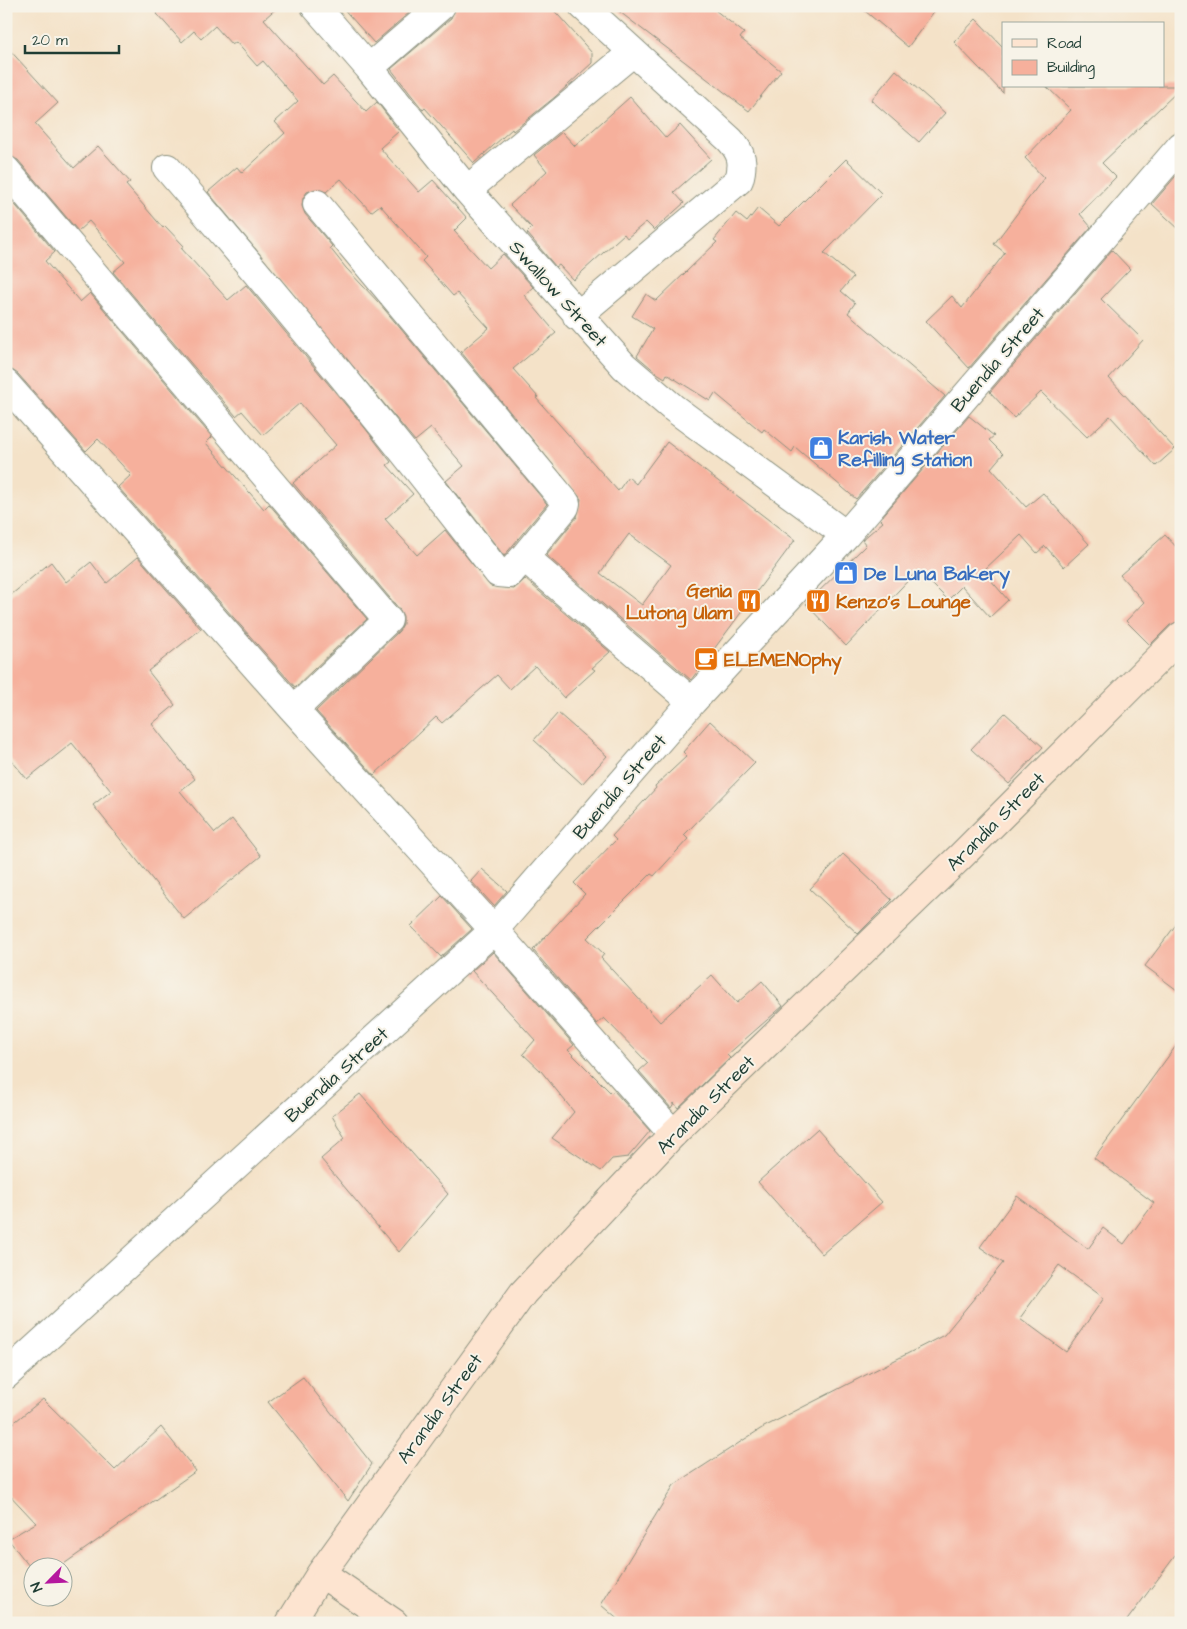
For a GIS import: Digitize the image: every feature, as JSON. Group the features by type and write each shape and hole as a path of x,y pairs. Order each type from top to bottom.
{"street":[{"name":"Swallow Street","path":"315,6 369,68 467,190 577,316 624,366 672,407 846,535"},
{"path":"369,68 441,6"},
{"path":"577,316 739,180 742,170 742,160 737,148 583,6"},
{"path":"467,190 632,53"},
{"name":"Buendia Street","path":"6,1375 494,930 692,702 846,535 1181,146"},
{"path":"168,168 340,371 498,573 508,574 565,507 566,503 317,204"},
{"path":"6,170 388,620 294,710"},
{"path":"6,384 294,710 494,930 673,1134"},
{"path":"524,556 692,702"},
{"name":"Arandia Street","path":"290,1623 321,1573 522,1293 673,1134 961,856 1181,636"},
{"path":"321,1573 394,1623"}],"building":[{"path":"150,6 279,6 264,19 323,85 333,76 366,112 377,102 399,131 380,148 419,192 433,180 467,218 454,231 488,268 503,254 533,287 524,295 556,333 513,369 618,491 628,477 636,484 667,442 795,540 691,680 546,555 577,517 581,499 461,352 489,328 457,293 453,296 422,261 426,257 380,205 371,212 341,179 326,192 315,189 307,192 303,198 302,206 305,214 332,246 330,248 346,268 380,304 547,504 504,556 446,481 464,466 431,428 415,441 208,192 237,167 242,173 285,133 275,122 298,101 263,61 257,66 236,42 232,45 215,26 201,39 194,31 182,42","holes":["629,534 671,565 642,605 600,573"]},
{"path":"341,6 417,6 374,43"},
{"path":"456,6 550,6 592,53 592,63 555,97 513,131 512,129 474,163 425,108 423,110 391,69 451,18"},
{"path":"612,6 710,6 744,33 740,38 781,71 749,111"},
{"path":"859,6 938,6 908,47"},
{"path":"976,19 1002,46 1003,93 954,42"},
{"path":"6,46 58,103 35,124 74,168 98,146 130,182 126,185 163,228 165,226 184,246 181,248 228,300 246,285 365,428 391,462 387,465 413,494 385,519 417,555 445,530 490,586 514,589 525,579 610,652 592,668 595,670 564,698 535,666 510,689 497,675 442,723 436,717 374,775 316,711 399,631 403,624 403,616 400,610 293,483 336,445 300,403 263,435 242,411 236,416 113,272 125,262 89,221 78,231 18,160 6,155"},
{"path":"896,70 945,113 919,142 871,100"},
{"path":"1164,86 1181,86 1102,163 1116,177 1080,214 1091,227 969,368 926,321 952,296 962,308 1005,253 994,244 1044,178 1025,158 1071,110 1048,88 1164,88"},
{"path":"630,97 666,138 680,125 711,159 674,192 684,203 654,230 646,222 627,238 624,234 573,280 559,265 556,267 527,233 532,228 510,205 547,171 534,155 562,132 575,146"},
{"path":"846,159 882,194 824,253 853,277 841,291 855,303 848,313 945,396 856,499 795,447 792,452 764,429 762,432 715,393 710,401 667,374 665,378 657,373 637,356 653,329 632,316 646,294 656,301 717,242 714,240 736,213 747,222 758,208 779,226"},
{"path":"1181,170 1181,231 1152,204"},
{"path":"6,194 55,252 45,261 80,302 90,293 212,437 206,443 264,509 269,504 367,619 295,687 118,487 131,475 98,439 86,451 18,374 6,366"},
{"path":"1112,250 1130,269 1101,299 1143,340 1109,378 1175,449 1156,466 1110,416 1087,437 1041,392 1014,418 990,392"},
{"path":"969,416 994,436 989,440 1003,454 991,468 1026,507 1043,493 1089,544 1064,567 1045,546 1037,553 1021,535 983,571 1008,600 990,617 962,586 948,600 918,570 846,646 806,604 866,545 862,540 883,522 880,519"},
{"path":"1165,535 1181,552 1181,621 1170,625 1150,645 1126,621 1144,602 1120,575"},
{"path":"138,557 201,629 148,671 175,705 152,724 195,779 180,791 215,833 232,819 261,856 184,919 93,805 111,791 72,743 27,779 6,754 6,599 51,562 66,582 91,562 107,583"},
{"path":"558,713 607,756 582,784 534,740"},
{"path":"1005,713 1043,747 1009,784 971,749"},
{"path":"710,721 755,763 684,835 688,839 654,876 651,874 587,938 604,954 601,958 660,1022 712,975 737,1003 762,981 783,1006 727,1055 730,1058 678,1108 674,1103 671,1108 639,1071 648,1063 604,1018 597,1024 533,950 585,894 574,883 616,840 612,836 656,788 655,786 687,756 683,752"},
{"path":"843,854 892,900 858,934 810,889"},
{"path":"482,869 507,891 494,906 471,881"},
{"path":"442,896 472,929 441,957 411,926"},
{"path":"1181,918 1181,993 1145,966"},
{"path":"493,952 574,1045 568,1050 611,1093 614,1091 650,1131 628,1157 612,1159 601,1171 552,1138 574,1112 541,1071 523,1054 535,1040 472,971"},
{"path":"1181,1039 1181,1548 1125,1623 622,1623 601,1605 674,1485 762,1428 944,1335 1003,1263 980,1247 1017,1196 1088,1249 1103,1228 1124,1244 1154,1203 1094,1158","holes":["1059,1265 1104,1298 1066,1352 1020,1318"]},
{"path":"360,1094 448,1194 399,1252 321,1159 345,1138 332,1116"},
{"path":"817,1129 882,1202 822,1254 758,1182"},
{"path":"303,1377 372,1464 348,1501 268,1402"},
{"path":"43,1399 115,1470 161,1427 196,1471 72,1558 72,1556 22,1557 8,1539 36,1523 6,1491 6,1429"}],"place":[{"name":"Karish Water Refilling Station","path":"821,448"},
{"name":"De Luna Bakery","path":"846,573"},
{"name":"Genia Lutong Ulam","path":"749,601"},
{"name":"Kenzo's Lounge","path":"818,601"},
{"name":"ELEMENOphy","path":"706,659"}]}
